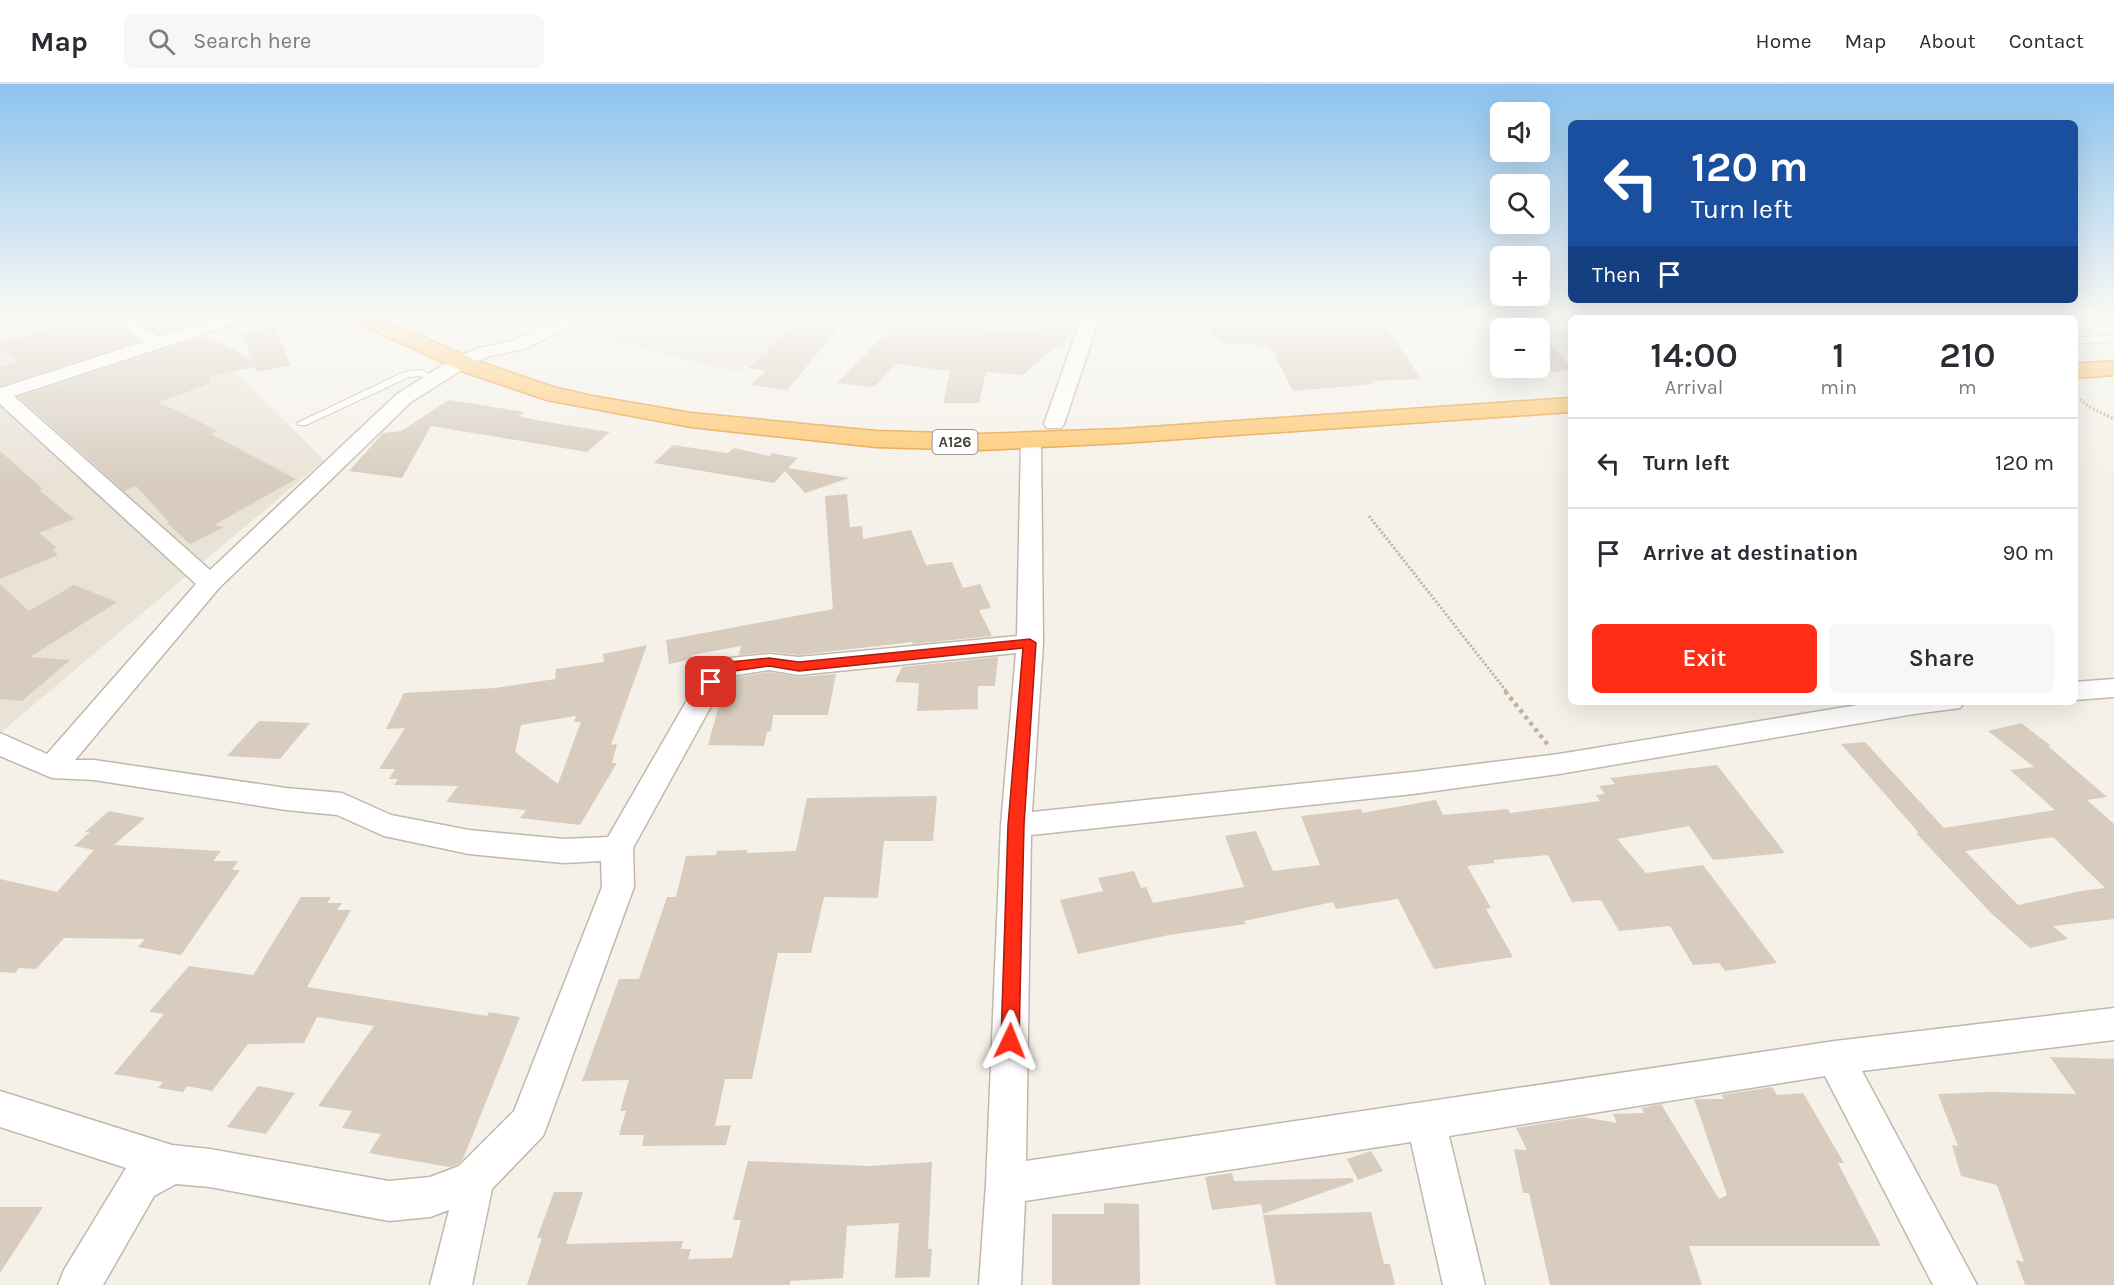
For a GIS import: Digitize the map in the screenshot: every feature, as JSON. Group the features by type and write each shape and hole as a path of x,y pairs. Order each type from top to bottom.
{"highway":[{"name":"A126","path":"503,372 537,390 592,404 701,421 876,439 931,442 1122,436 1568,405"},
{"name":"A126","path":"549,372 564,380 650,398 822,419 922,426 1054,424 1164,419 1568,393"}],"street":[{"path":"65,372 0,394 210,583"},
{"path":"52,768 210,583 404,398 444,372"},
{"path":"1054,424 1072,372"},
{"path":"1000,1285 1006,1184 1016,825 1030,643 1031,440"},
{"path":"0,1109 172,1164 210,1168 389,1201 430,1197 473,1180 529,1124 618,887 617,848 711,682 730,667 769,662 799,666 1030,643"},
{"path":"2078,691 2114,688"},
{"path":"1016,825 1413,783 1559,764 1914,705"},
{"path":"0,743 29,759 52,768 74,772 94,770 286,799 342,804 384,825 469,842 564,851 617,848"},
{"path":"1006,1184 1426,1122 1835,1058 2114,1023"},
{"path":"1835,1058 1956,1285"},
{"path":"1426,1122 1464,1285"},
{"path":"79,1285 140,1182 172,1164"},
{"path":"451,1285 469,1210 473,1180"}],"lane":[{"path":"302,423 406,374 422,373 433,379"}],"path":[{"path":"2078,397 2089,407 2114,419"},
{"path":"1369,516 1545,738 1559,764"}],"shaded area":[{"path":"0,372 235,372 324,460 0,733"}],"building":[{"path":"0,372 43,372 0,386"},
{"path":"95,372 229,372 209,376 211,383 159,402 218,431 211,434 296,479 214,525 224,527 190,544 167,523 169,522 136,486 124,491 19,397"},
{"path":"765,372 802,372 787,390 750,385"},
{"path":"848,372 888,372 874,387 837,383"},
{"path":"950,372 986,372 979,403 943,403"},
{"path":"987,372 1026,372 1023,375"},
{"path":"1283,372 1416,372 1421,379 1372,381 1373,384 1293,391"},
{"path":"449,400 524,412 519,416 610,432 587,452 431,426 402,478 349,471 383,433 401,431"},
{"path":"673,445 727,453 734,448 769,456 772,453 798,458 788,468 849,478 805,493 785,471 774,483 654,463"},
{"path":"0,451 43,489 39,490 74,519 39,533 57,548 52,550 58,555 0,579"},
{"path":"847,494 850,527 862,526 863,539 911,530 926,565 952,562 963,588 980,584 991,608 979,610 992,636 799,655 769,652 739,655 741,646 692,655 692,659 669,664 666,640 833,609 825,496"},
{"path":"0,584 29,611 74,585 117,602 30,657 70,660 22,701 0,699"},
{"path":"647,645 611,745 617,744 612,763 617,763 580,825 520,818 526,810 446,802 458,786 394,785 398,779 389,779 395,769 379,769 405,728 386,729 404,693 495,688 555,679 556,669 604,662 603,654","holes":["576,716 574,722 581,722 558,784 515,752 521,725"]},
{"path":"998,657 995,686 978,686 978,709 917,711 919,683 895,682 902,667"},
{"path":"769,672 799,677 836,674 828,715 773,715 771,731 767,732 764,746 708,745 723,691 732,690 734,681 738,677"},
{"path":"259,721 310,723 280,759 227,756"},
{"path":"2021,723 2051,746 2048,746 2107,797 2087,800 2114,824 2114,919 2053,926 2068,939 2030,948 1990,912 1916,833 1919,833 1841,744 1865,742 1944,828 2055,810 2010,770 2034,767 1988,731","holes":["2053,837 2105,888 2018,905 1965,851"]},
{"path":"1717,765 1785,853 1713,860 1689,826 1617,839 1646,873 1703,865 1777,963 1725,971 1719,963 1693,965 1670,926 1619,931 1601,900 1572,902 1548,855 1493,860 1495,863 1467,866 1491,908 1486,909 1513,957 1434,969 1398,899 1336,909 1333,902 1244,921 1246,924 1169,935 1078,954 1060,900 1103,891 1098,878 1134,871 1141,888 1146,887 1153,903 1244,887 1225,836 1256,831 1273,871 1320,865 1301,816 1361,809 1362,813 1436,800 1443,815 1508,809 1510,813 1600,801 1596,795 1605,794 1599,786 1615,784 1610,778"},
{"path":"937,796 933,841 884,841 878,898 824,897 811,953 778,953 752,1079 725,1079 715,1126 731,1125 726,1145 642,1146 644,1135 619,1135 626,1111 620,1111 629,1080 582,1081 619,979 639,979 667,897 676,897 686,856 716,855 717,851 747,850 747,853 796,851 807,798"},
{"path":"109,811 145,818 114,845 221,851 213,861 238,861 232,870 240,870 181,955 138,947 145,939 64,938 36,969 19,968 15,973 0,972 0,879 57,892 94,850 74,846 90,832 85,832"},
{"path":"301,897 331,897 327,903 342,903 337,910 351,910 307,987 487,1016 489,1012 520,1017 463,1159 458,1164 449,1167 369,1153 381,1134 342,1128 352,1111 318,1106 374,1026 317,1017 304,1043 248,1044 212,1091 187,1086 183,1092 158,1088 163,1082 114,1074 164,1014 149,1012 189,966 253,975"},
{"path":"2050,1057 2114,1059 2114,1285 2025,1285 2016,1260 2024,1262 1997,1185 1961,1176 1952,1145 1958,1146 1938,1094 1989,1092 2076,1094"},
{"path":"258,1086 295,1093 266,1134 227,1127"},
{"path":"1772,1087 1777,1095 1803,1093 1844,1163 1838,1163 1881,1246 1689,1246 1702,1285 1550,1285 1529,1193 1523,1193 1514,1149 1527,1150 1516,1128 1583,1117 1617,1123 1613,1114 1644,1113 1641,1108 1661,1104 1719,1199 1727,1195 1694,1099 1724,1099 1721,1095"},
{"path":"1371,1151 1383,1171 1358,1180 1347,1159"},
{"path":"748,1161 869,1166 932,1162 928,1249 932,1249 930,1277 895,1278 899,1223 847,1226 843,1278 790,1281 790,1285 527,1285 542,1238 537,1238 554,1192 583,1192 566,1244 683,1241 681,1249 691,1249 688,1259 732,1258 741,1220 733,1220"},
{"path":"1232,1173 1234,1181 1353,1178 1353,1182 1263,1214 1261,1204 1212,1210 1205,1177"},
{"path":"1104,1203 1139,1204 1140,1285 1052,1285 1052,1214 1104,1214"},
{"path":"0,1207 43,1207 0,1273"},
{"path":"1371,1212 1384,1264 1390,1264 1395,1285 1276,1285 1263,1215"}],"route":[{"path":"711,682 730,667 769,662 799,666 1030,643 1016,825 1010,1041"}]}
